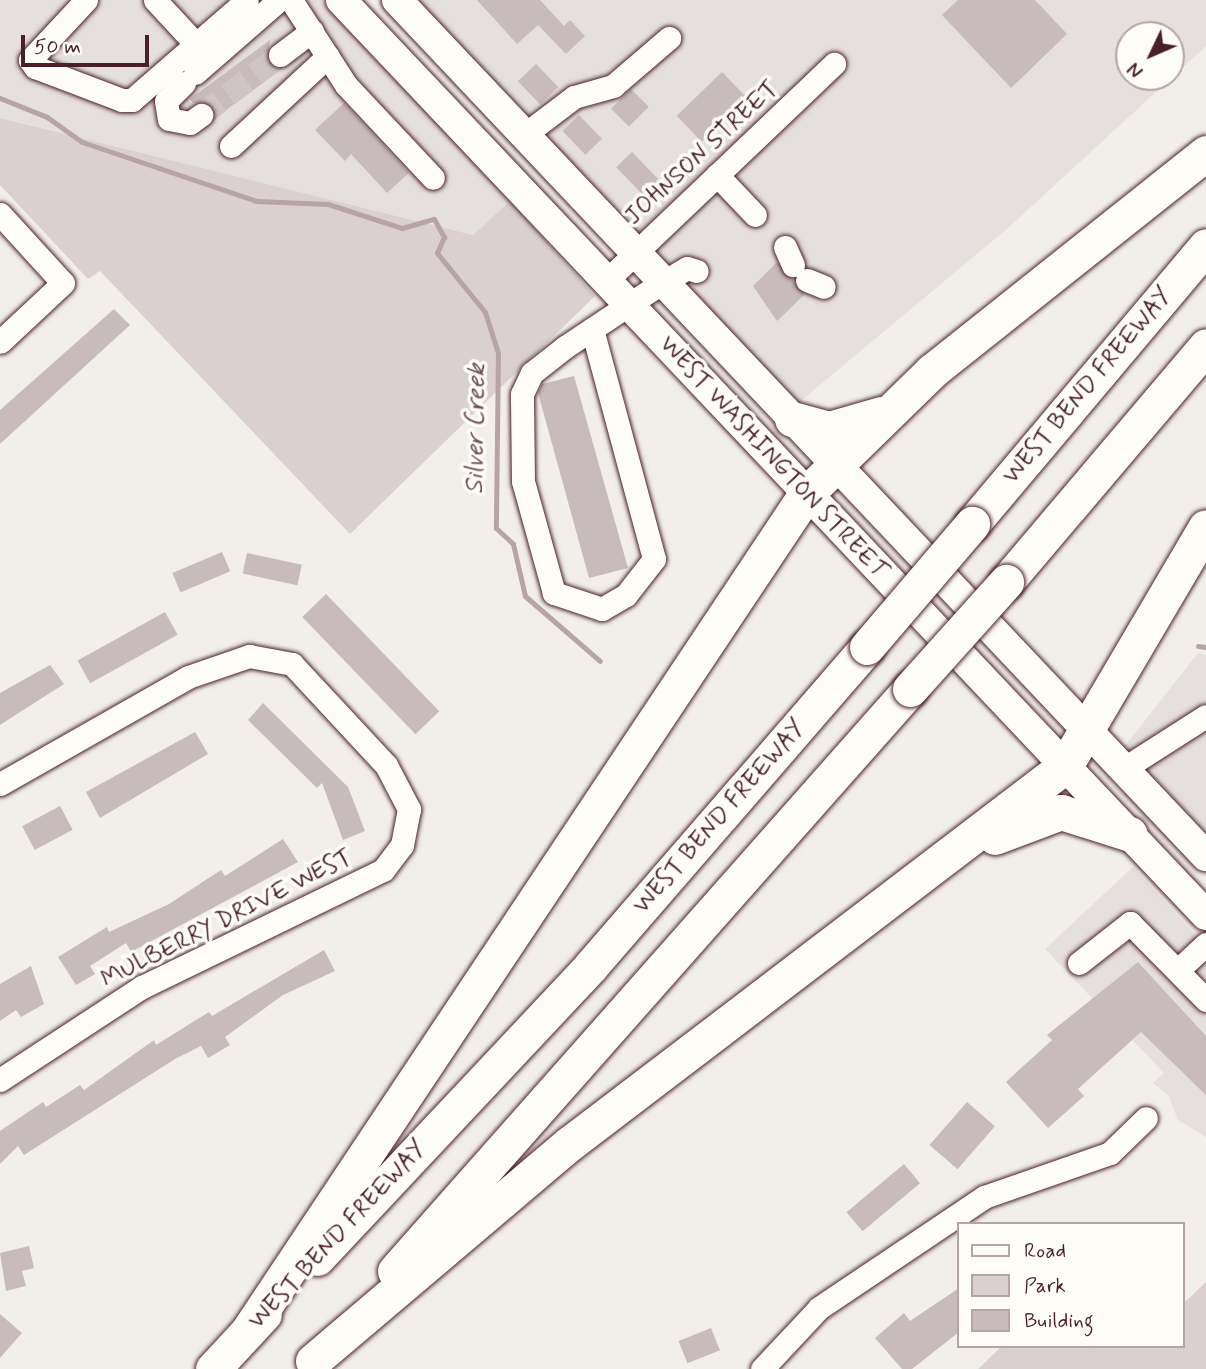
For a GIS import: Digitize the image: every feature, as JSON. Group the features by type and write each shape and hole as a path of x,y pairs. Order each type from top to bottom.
{"highway":[{"path":"248,1331 806,494 884,413 1206,153"},
{"name":"WEST BEND FREEWAY","path":"213,1369 590,967 867,647 1206,246"},
{"path":"309,1365 1006,582 1206,346"},
{"path":"792,419 829,429 884,413"},
{"path":"309,1365 569,1144 962,849 1065,766 1206,527"},
{"path":"962,849 1061,812 1130,834"}],"main road":[{"name":"WEST WASHINGTON STREET","path":"341,0 1206,915"},
{"name":"WEST WASHINGTON STREET","path":"397,0 1206,856"}],"street":[{"path":"86,0 31,52 35,67 132,100 193,40 247,0"},
{"path":"155,0 193,40"},
{"path":"201,115 190,123 169,119 166,100 279,0"},
{"path":"291,0 328,56 433,178"},
{"path":"280,55 312,32"},
{"path":"524,135 574,97 612,86 669,38"},
{"path":"231,146 328,56"},
{"name":"JOHNSON STREET","path":"606,281 834,64"},
{"path":"717,175 755,215"},
{"path":"0,214 63,283 0,342"},
{"path":"592,329 654,559 626,595 602,609 554,593 523,481 522,394 532,373 592,329 687,268 697,271"},
{"name":"MULBERRY DRIVE WEST","path":"0,784 188,677 249,656 292,664 386,765 409,809 402,845 383,870 142,987 0,1080"},
{"path":"1123,769 1206,716"},
{"path":"1079,963 1130,923 1206,1000"},
{"path":"1178,970 1206,944"},
{"path":"762,1369 819,1308 984,1197 1110,1153 1146,1118"}],"shaded area":[{"path":"0,0 322,0 510,201 473,235 0,118"},
{"path":"410,0 1206,0 1206,46 1185,65 1185,21 1115,21 1115,91 1157,91 1008,228 797,404"},
{"path":"1198,653 1206,655 1206,843 1121,751"},
{"path":"1133,867 1206,947 1206,1137 1178,1120 1168,1095 1153,1083 1164,1073 1045,949"}],"green space":[{"path":"0,118 473,235 510,201 595,296 350,534 100,271 88,279 0,185"},
{"path":"1206,1282 1206,1369 978,1369 1000,1348 1185,1348 1185,1302"}],"building":[{"path":"477,0 540,0 564,26 570,20 585,36 566,54 538,25 517,44"},
{"path":"958,0 1035,0 1067,34 1011,88 942,15"},
{"path":"270,40 268,63 283,68 214,119 207,103 193,103 190,99"},
{"path":"536,64 558,87 540,104 518,81"},
{"path":"722,72 747,98 702,142 677,116"},
{"path":"631,89 649,107 629,126 611,109"},
{"path":"344,103 409,173 387,193 351,154 345,161 315,130"},
{"path":"579,115 602,139 585,155 562,131"},
{"path":"632,152 665,186 649,201 616,167"},
{"path":"777,262 805,294 777,321 753,286"},
{"path":"114,309 130,325 0,444 0,410"},
{"path":"574,376 628,568 589,578 538,393 542,384"},
{"path":"222,552 230,571 180,592 172,573"},
{"path":"247,553 302,565 297,585 243,574"},
{"path":"326,594 439,711 415,734 302,617"},
{"path":"165,612 178,635 90,683 78,660"},
{"path":"50,665 64,684 0,725 0,693"},
{"path":"263,703 348,787 365,831 343,840 322,783 317,788 248,720"},
{"path":"195,732 208,754 100,818 86,792"},
{"path":"60,806 73,830 35,850 22,826"},
{"path":"283,839 298,862 131,952 126,943 90,966 95,974 76,985 58,957 107,927 109,932 169,904 221,870 225,876"},
{"path":"324,950 335,971 283,995 225,1037 230,1045 208,1058 201,1046 175,1059 24,1155 18,1146 0,1164 0,1131 43,1102 46,1107 80,1085 84,1090 154,1040 156,1045 209,1012 212,1016"},
{"path":"1138,962 1206,1036 1206,1095 1141,1032 1078,1089 1084,1096 1048,1128 1006,1082 1052,1040 1047,1035"},
{"path":"31,966 44,1004 21,1017 16,1010 0,1021 0,984"},
{"path":"967,1102 995,1126 958,1169 930,1145"},
{"path":"904,1164 920,1183 863,1231 847,1212"},
{"path":"29,1246 34,1268 22,1271 26,1286 6,1291 0,1253"},
{"path":"958,1289 958,1333 912,1369 902,1369 875,1338 904,1313 910,1321"},
{"path":"0,1314 22,1333 0,1358"},
{"path":"711,1328 720,1350 688,1363 679,1341"}],"waterway":[{"name":"Silver Creek","path":"0,98 47,117 82,142 256,201 328,204 402,228 434,219 444,237 437,253 485,312 498,353 496,528 513,544 525,596 600,661"},
{"name":"Silver Creek","path":"1198,646 1206,647"}],"tunnel":[{"path":"201,115 280,55"}]}
